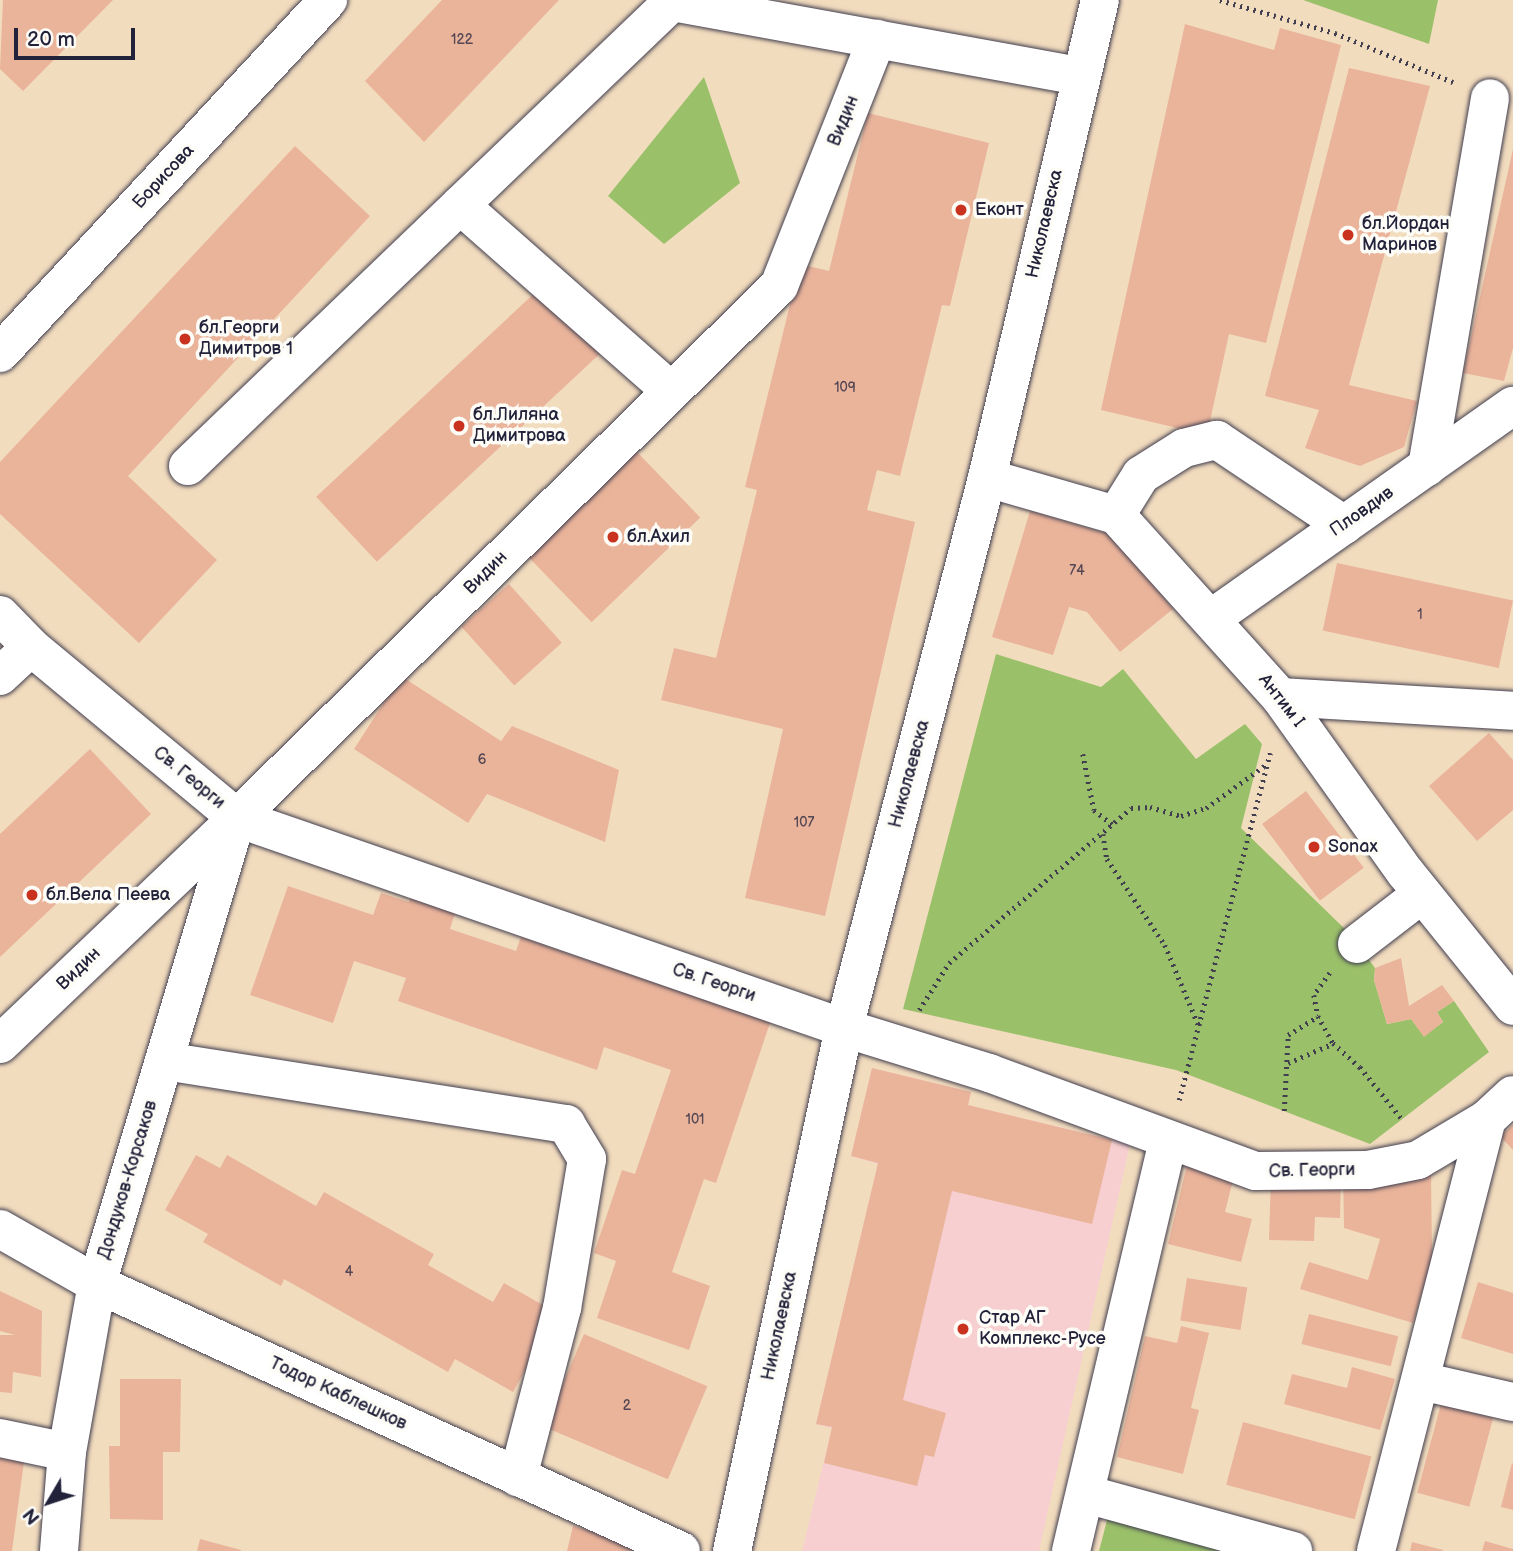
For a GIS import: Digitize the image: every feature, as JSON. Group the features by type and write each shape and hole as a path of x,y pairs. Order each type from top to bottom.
{"street":[{"name":"Борисова","path":"0,353 328,0"},
{"name":"Николаевска","path":"732,1551 844,1028 986,478 1100,0"},
{"path":"188,466 671,2 1080,76"},
{"name":"Видин","path":"0,1044 237,818 779,286 877,39"},
{"path":"1427,467 1490,98"},
{"path":"460,205 671,391"},
{"name":"Пловдив","path":"1212,618 1513,406"},
{"path":"986,478 1116,515 1141,475 1184,448 1217,440 1344,525"},
{"name":"Антим I","path":"1116,515 1212,618 1280,697 1422,894 1513,1006"},
{"name":"Св. Георги","path":"0,615 31,647 237,818 844,1028 989,1073 1168,1142 1256,1171 1368,1170 1418,1160 1500,1107"},
{"path":"0,676 31,647"},
{"path":"1280,697 1513,711"},
{"name":"Дондуков-Корсаков","path":"58,1551 67,1452 97,1284 237,818"},
{"path":"1357,944 1422,894"},
{"path":"164,1061 566,1124 587,1158 562,1308 518,1477"},
{"path":"1376,1551 1473,1178 1500,1107"},
{"path":"1071,1551 1168,1142"},
{"path":"1418,1160 1473,1178"},
{"name":"Тодор Каблешков","path":"0,1229 97,1284 681,1551"},
{"path":"1421,1381 1513,1402"},
{"path":"0,1438 67,1452"},
{"path":"1086,1493 1293,1551"}],"path":[{"path":"1220,0 1335,33 1490,98"},
{"path":"1168,1142 1267,764 1280,697"},
{"path":"1083,754 1094,810 1113,825"},
{"path":"897,1045 949,963 1131,808 1150,807 1181,816 1206,808 1267,764"},
{"path":"1103,834 1107,859 1165,944 1198,1025"},
{"path":"1357,944 1314,995 1318,1016 1333,1044 1360,1067 1402,1119"},
{"path":"1284,1111 1288,1035 1318,1016"},
{"path":"1288,1063 1333,1044"}],"shaded area":[{"name":"Стар АГ Комплекс-Русе","path":"872,1068 971,1092 968,1105 1130,1144 1039,1551 802,1551 832,1428 816,1424 878,1164 851,1156"}],"green space":[{"path":"1303,0 1438,0 1429,44"},
{"path":"704,77 740,183 664,244 608,196"},
{"path":"996,654 1101,687 1123,669 1196,759 1245,724 1262,744 1241,828 1348,932 1375,968 1374,980 1387,1024 1411,1019 1424,1036 1443,1022 1437,1012 1454,1001 1489,1052 1370,1144 1176,1070 903,1009"},
{"path":"1111,1505 1275,1551 1099,1551"}],"building":[{"path":"3,0 113,0 23,91 0,69"},
{"path":"442,0 559,0 424,142 365,81"},
{"path":"1185,24 1274,50 1280,28 1341,45 1266,343 1229,334 1207,435 1101,410"},
{"name":"бл.Йордан Маринов","path":"1349,68 1430,86 1349,385 1417,401 1404,447 1360,466 1305,448 1319,410 1265,396"},
{"path":"868,113 989,143 950,306 942,305 900,476 877,470 867,510 915,522 825,916 745,898 783,729 661,700 674,648 716,658 757,490 745,487 800,264 829,271"},
{"name":"бл.Георги Димитров 1","path":"295,146 370,216 128,476 217,560 139,643 0,514 0,462"},
{"path":"1513,149 1513,348 1504,381 1463,373"},
{"name":"бл.Лиляна Димитрова","path":"540,288 601,353 377,562 316,497"},
{"name":"бл.Ахил","path":"637,452 700,517 592,622 528,557"},
{"path":"1030,511 1112,535 1173,609 1120,652 1087,612 1069,607 1053,655 992,637"},
{"path":"1337,563 1513,600 1499,668 1323,630"},
{"path":"509,584 562,643 514,686 461,627"},
{"path":"401,676 501,741 512,726 619,770 605,842 487,794 468,823 354,749"},
{"path":"1489,733 1513,760 1513,810 1477,841 1429,786"},
{"name":"бл.Вела Пеева","path":"90,749 151,814 0,957 0,834"},
{"name":"Sonax","path":"1306,791 1364,868 1320,901 1262,824"},
{"path":"288,886 373,915 381,893 409,902 412,892 457,907 450,929 516,951 521,937 592,962 596,953 773,1014 716,1183 704,1179 672,1272 710,1286 689,1350 597,1318 616,1261 594,1253 622,1170 635,1174 671,1070 604,1047 597,1070 398,1001 406,978 354,961 333,1023 250,995"},
{"path":"1401,958 1409,1006 1442,985 1454,1001 1437,1012 1443,1022 1424,1037 1411,1019 1387,1024 1374,980 1375,968"},
{"path":"872,1068 971,1092 968,1105 1112,1140 1092,1224 952,1191 903,1400 946,1413 934,1457 925,1455 917,1486 824,1463 832,1427 816,1424 878,1163 851,1156"},
{"path":"1513,1125 1513,1150 1500,1136"},
{"path":"196,1155 220,1168 227,1155 316,1206 324,1192 434,1254 428,1265 493,1302 504,1283 557,1313 513,1392 455,1359 448,1372 284,1279 281,1286 203,1242 208,1234 165,1210"},
{"path":"1187,1165 1234,1176 1225,1212 1252,1219 1241,1262 1168,1244"},
{"path":"1431,1172 1432,1258 1413,1323 1300,1289 1309,1262 1368,1280 1380,1239 1344,1228 1343,1174"},
{"path":"1271,1175 1341,1178 1340,1218 1315,1217 1314,1241 1269,1240"},
{"path":"1187,1278 1247,1288 1241,1330 1180,1320"},
{"path":"1478,1282 1513,1293 1513,1354 1461,1338"},
{"path":"0,1291 42,1311 41,1377 13,1372 12,1393 0,1392 0,1335 15,1335 0,1331"},
{"path":"1309,1314 1398,1336 1391,1366 1302,1344"},
{"path":"1181,1326 1209,1333 1191,1408 1199,1410 1183,1474 1117,1457 1145,1336 1177,1343"},
{"path":"584,1334 707,1386 668,1479 545,1427"},
{"path":"1352,1367 1395,1379 1380,1430 1284,1404 1292,1374 1347,1388"},
{"path":"120,1379 181,1379 180,1452 163,1452 163,1520 110,1519 109,1446 120,1446"},
{"path":"1441,1404 1493,1418 1469,1507 1417,1493"},
{"path":"1243,1422 1371,1456 1355,1519 1226,1485"},
{"path":"0,1444 26,1447 12,1551 0,1551"},
{"path":"1513,1464 1513,1510 1501,1507"},
{"path":"573,1526 648,1547 647,1551 567,1551"},
{"path":"200,1539 241,1550 241,1551 197,1551"},
{"path":"1485,1541 1513,1549 1513,1551 1482,1551"},
{"path":"1412,1542 1443,1550 1443,1551 1410,1551"}],"place":[{"name":"Еконт","path":"961,210"},
{"name":"бл.Йордан Маринов","path":"1348,235"},
{"name":"бл.Георги Димитров 1","path":"185,339"},
{"name":"бл.Лиляна Димитрова","path":"459,426"},
{"name":"бл.Ахил","path":"613,537"},
{"name":"Sonax","path":"1314,847"},
{"name":"бл.Вела Пеева","path":"32,895"},
{"name":"Стар АГ Комплекс-Русе","path":"963,1329"}]}
